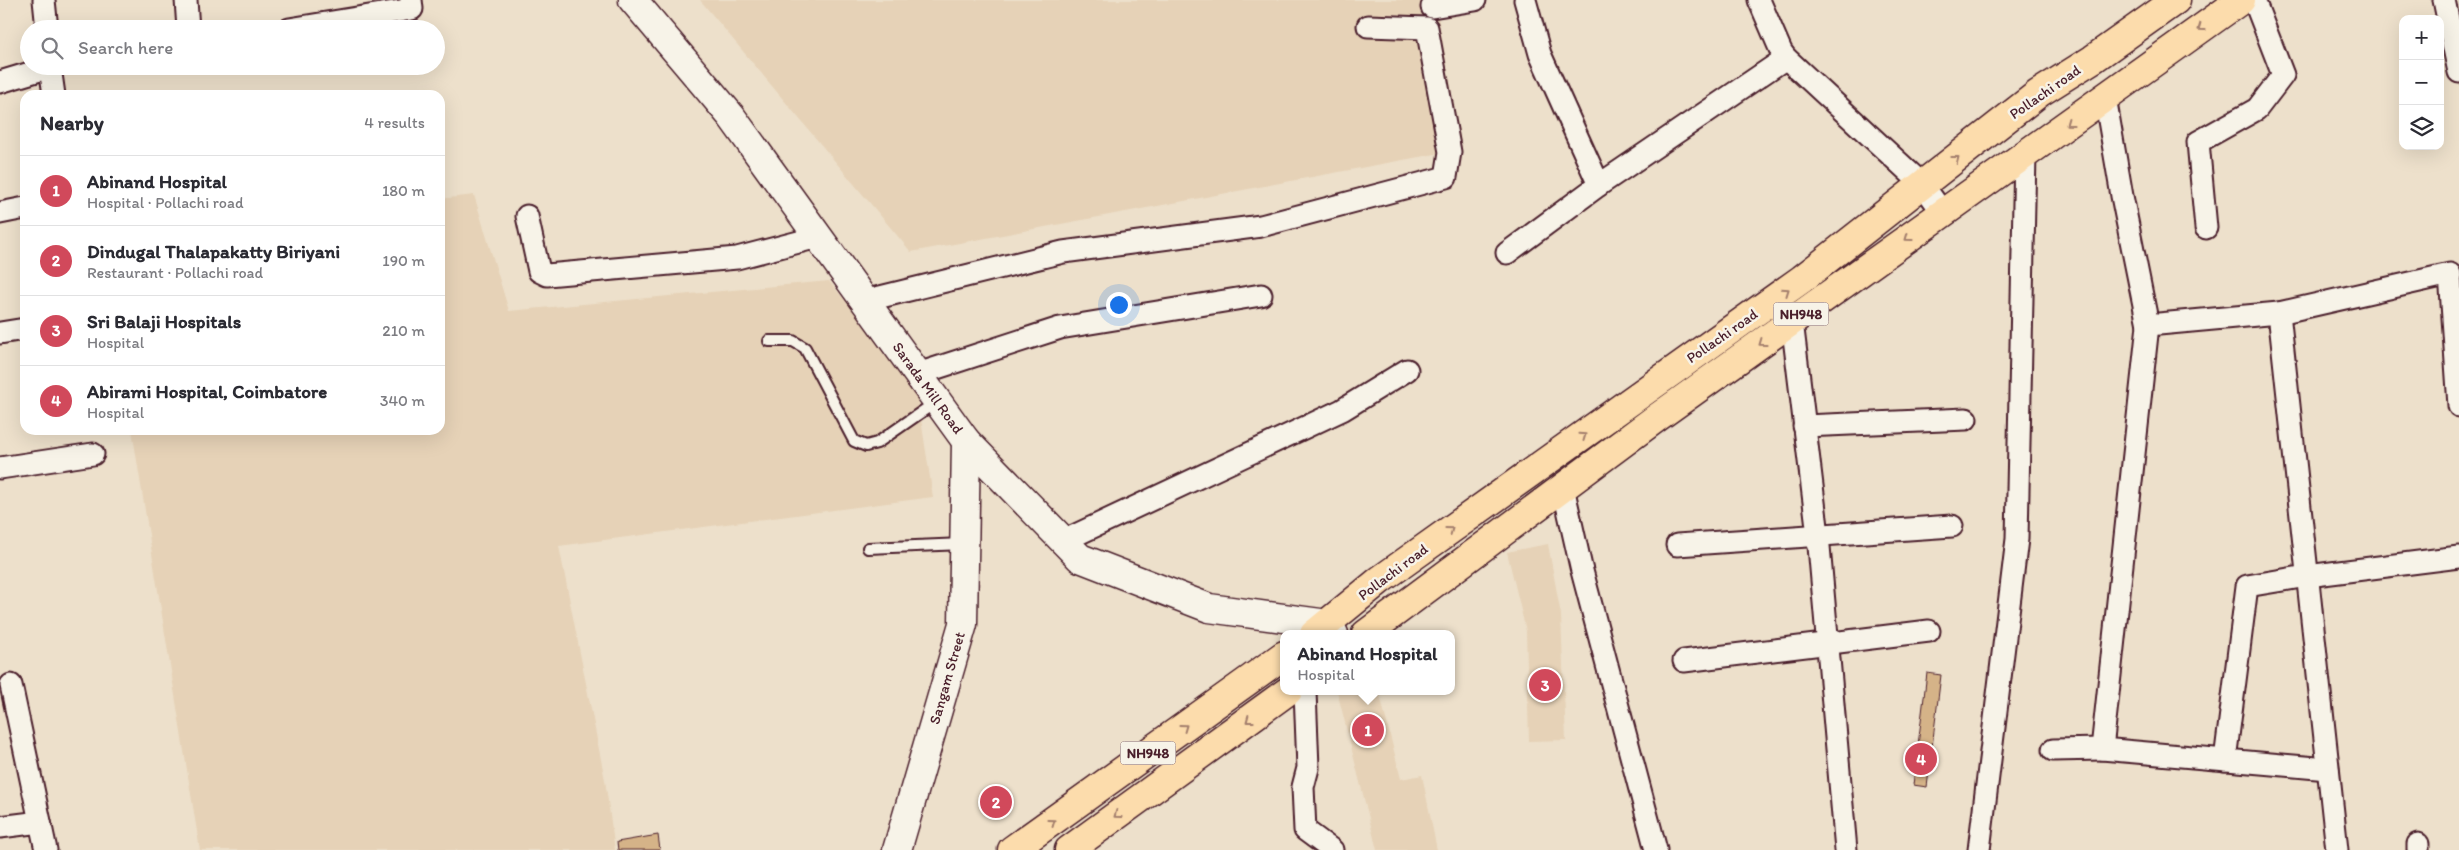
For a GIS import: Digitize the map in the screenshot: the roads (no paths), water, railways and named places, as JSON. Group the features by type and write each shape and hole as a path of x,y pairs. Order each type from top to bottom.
{"highway":[{"name":"Pollachi road","path":"1326,630 1380,580 1802,279 2039,93 2093,59 2176,0"},
{"name":"NH948","path":"1371,630 1563,487 1792,321 2241,0"},
{"name":"NH948","path":"1012,850 1280,658"},
{"name":"NH948","path":"1069,850 1282,695"}],"main road":[{"name":"Sarada Mill Road","path":"633,0 730,116 966,441 1080,558 1209,608 1320,630"},
{"name":"Sangam Street","path":"896,850 963,624 966,441"}],"street":[{"path":"44,0 45,20"},
{"path":"186,0 187,20"},
{"path":"344,20 412,9 411,0"},
{"path":"1432,7 1476,0"},
{"path":"1525,0 1540,54 1599,185"},
{"path":"1759,0 1781,51 1786,58 1923,185 1943,213"},
{"path":"2206,228 2198,142 2257,109 2282,75 2254,0"},
{"path":"2444,0 2456,36 2459,72"},
{"path":"864,301 1063,252 1261,226 1446,177 1450,152 1426,28 1368,26"},
{"path":"1507,253 1599,185 1786,58"},
{"path":"0,82 22,75"},
{"path":"52,75 53,90"},
{"path":"2102,748 2148,325 2122,196 2105,97"},
{"path":"1979,850 2016,539 2025,154"},
{"path":"0,213 20,209"},
{"path":"527,216 539,271 547,276 737,258 818,237"},
{"path":"2148,325 2279,313 2454,273 2459,406"},
{"path":"918,374 1060,328 1262,296"},
{"path":"2279,313 2337,850"},
{"path":"1792,321 1818,535 1846,850"},
{"path":"0,333 20,330"},
{"path":"1064,541 1342,410 1407,370"},
{"path":"1804,426 1966,419"},
{"path":"0,468 93,454"},
{"path":"1563,487 1581,567 1656,850"},
{"path":"1677,545 1952,526"},
{"path":"2225,760 2247,586 2307,576 2459,557"},
{"path":"1684,660 1929,631"},
{"path":"11,685 46,850"},
{"path":"1305,695 1308,768 1303,786 1306,830 1332,850"},
{"path":"2053,750 2102,748 2328,769"},
{"path":"0,827 40,822"}],"lane":[{"path":"768,341 794,341 805,348 854,441 866,446 877,444 937,401"},
{"path":"868,548 964,544"}],"place":[{"name":"Sri Balaji Hospitals","path":"1545,685"},
{"name":"Abinand Hospital","path":"1368,730"},
{"name":"Abirami Hospital, Coimbatore","path":"1921,759"},
{"name":"Dindugal Thalapakatty Biriyani","path":"996,802"}]}
